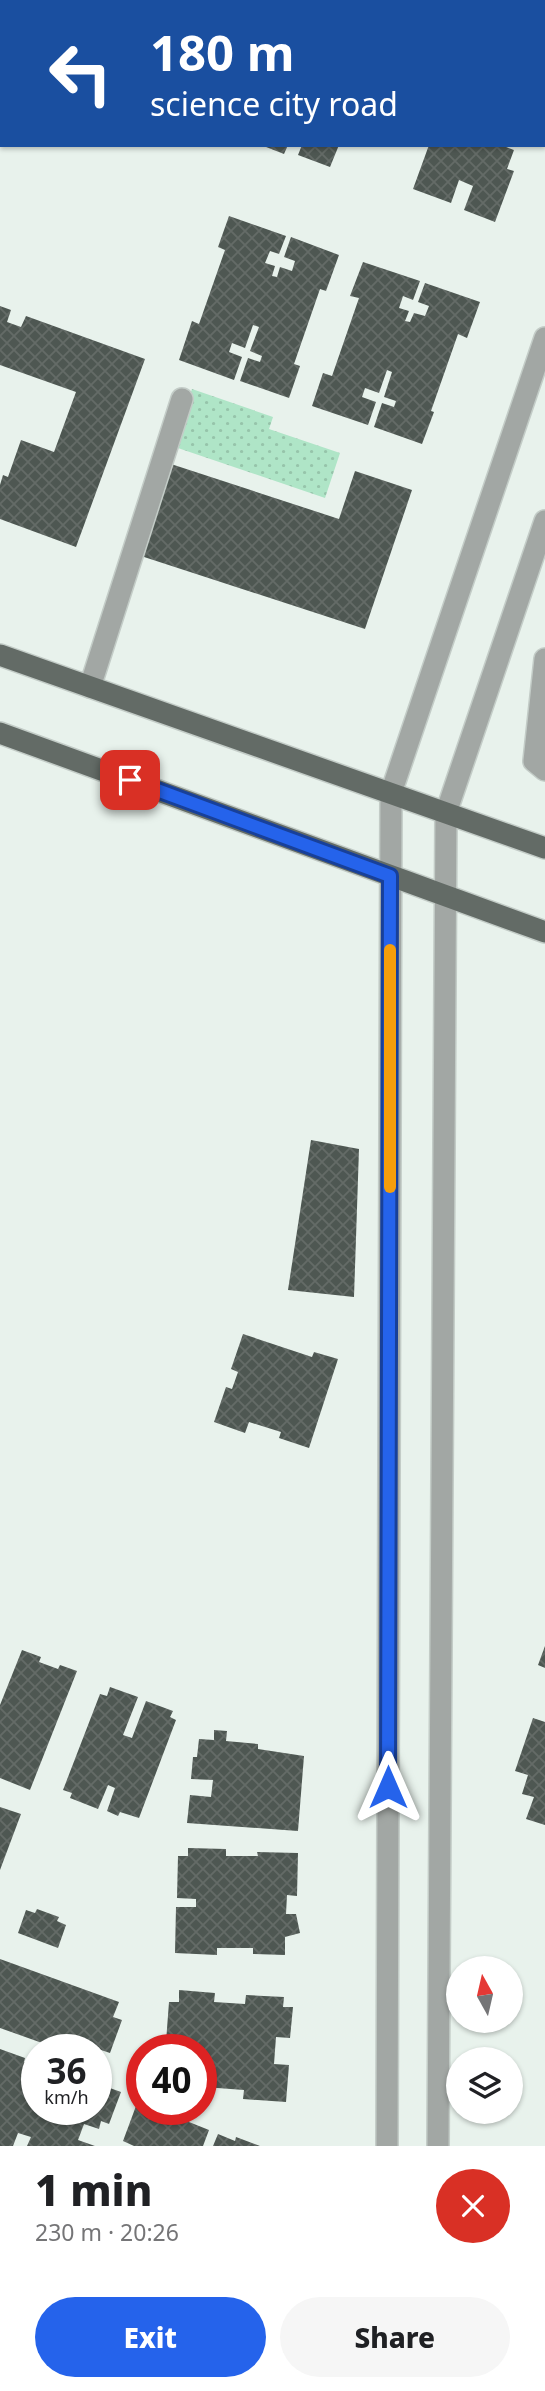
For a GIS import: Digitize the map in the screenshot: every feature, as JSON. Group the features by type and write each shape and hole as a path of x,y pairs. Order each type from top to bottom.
{"main road":[{"path":"0,654 545,848"},
{"path":"0,733 545,932"}],"street":[{"path":"387,2146 391,793 545,338"},
{"path":"90,687 182,399"},
{"path":"438,2146 446,813 545,522"},
{"path":"545,659 534,761 545,770"}],"green space":[{"path":"192,389 273,417 269,429 340,453 325,498 172,446"}],"building":[{"path":"266,147 287,147 284,154"},
{"path":"301,147 338,147 330,167 298,155"},
{"path":"428,147 506,147 514,150 507,169 514,171 495,222 464,210 473,186 459,180 451,203 413,189"},
{"path":"229,216 286,236 279,254 270,251 265,263 275,266 272,276 277,277 280,267 292,271 295,261 284,257 291,237 339,255 326,291 320,289 294,364 300,366 289,398 240,381 248,358 260,362 262,356 250,351 259,327 253,325 245,348 232,343 229,352 242,357 234,380 179,360 192,321 199,324 225,250 218,247"},
{"path":"363,262 420,281 413,300 403,296 399,308 409,311 405,321 410,322 414,313 425,316 429,306 418,302 425,283 480,302 467,338 458,334 422,444 374,427 382,403 394,407 396,401 384,397 392,372 387,370 379,393 365,388 362,397 376,402 368,425 312,406 323,373 332,376 359,298 350,296"},
{"path":"0,306 11,310 7,322 21,327 26,316 145,359 76,547 0,519 0,485 3,475 8,477 21,440 54,452 76,392 0,365"},
{"path":"171,464 339,519 355,471 412,490 365,629 141,556"},
{"path":"311,1140 359,1149 354,1297 288,1290"},
{"path":"243,1334 312,1357 314,1352 338,1359 309,1448 279,1438 281,1432 249,1422 245,1433 214,1422 226,1387 232,1389 238,1372 231,1369"},
{"path":"545,1646 545,1668 538,1665"},
{"path":"22,1650 41,1657 39,1662 58,1669 60,1665 77,1671 30,1790 0,1778 0,1705"},
{"path":"110,1687 138,1697 123,1735 132,1738 146,1701 173,1711 170,1717 176,1720 139,1818 120,1812 118,1816 107,1811 115,1788 108,1785 98,1809 70,1798 72,1793 63,1790 100,1694 107,1696"},
{"path":"533,1718 545,1722 545,1825 526,1819 534,1797 522,1794 528,1775 515,1771"},
{"path":"214,1730 227,1731 226,1741 258,1744 258,1749 304,1756 298,1831 187,1823 190,1795 211,1797 213,1780 191,1779 193,1757 197,1757 199,1739 214,1740"},
{"path":"0,1807 21,1814 0,1870"},
{"path":"188,1848 226,1849 226,1856 258,1856 257,1852 298,1853 297,1896 287,1895 286,1914 296,1914 300,1933 285,1937 285,1955 253,1954 253,1948 217,1948 217,1955 175,1953 176,1907 196,1907 196,1899 177,1898 178,1856 188,1856"},
{"path":"37,1909 59,1917 57,1921 66,1925 58,1948 18,1933 26,1910 35,1913"},
{"path":"0,1959 119,2002 113,2017 122,2020 112,2048 112,2034 21,2035 0,2028"},
{"path":"179,1990 215,1993 214,2002 245,2004 246,1995 284,1997 283,2007 293,2007 290,2038 276,2037 274,2064 289,2065 286,2102 243,2099 244,2090 217,2088 217,2034 167,2034 169,2002 179,2002"},
{"path":"0,2049 21,2057 21,2125 84,2125 78,2140 95,2146 27,2146 31,2137 18,2133 13,2146 0,2146"},
{"path":"112,2089 121,2092 112,2116"},
{"path":"129,2125 196,2125 209,2130 203,2146 134,2146 123,2141"},
{"path":"218,2134 235,2141 236,2137 260,2146 213,2146"}],"slow traffic":[{"path":"390,950 390,1187"}],"route":[{"path":"130,780 390,876 388,1787"}]}
